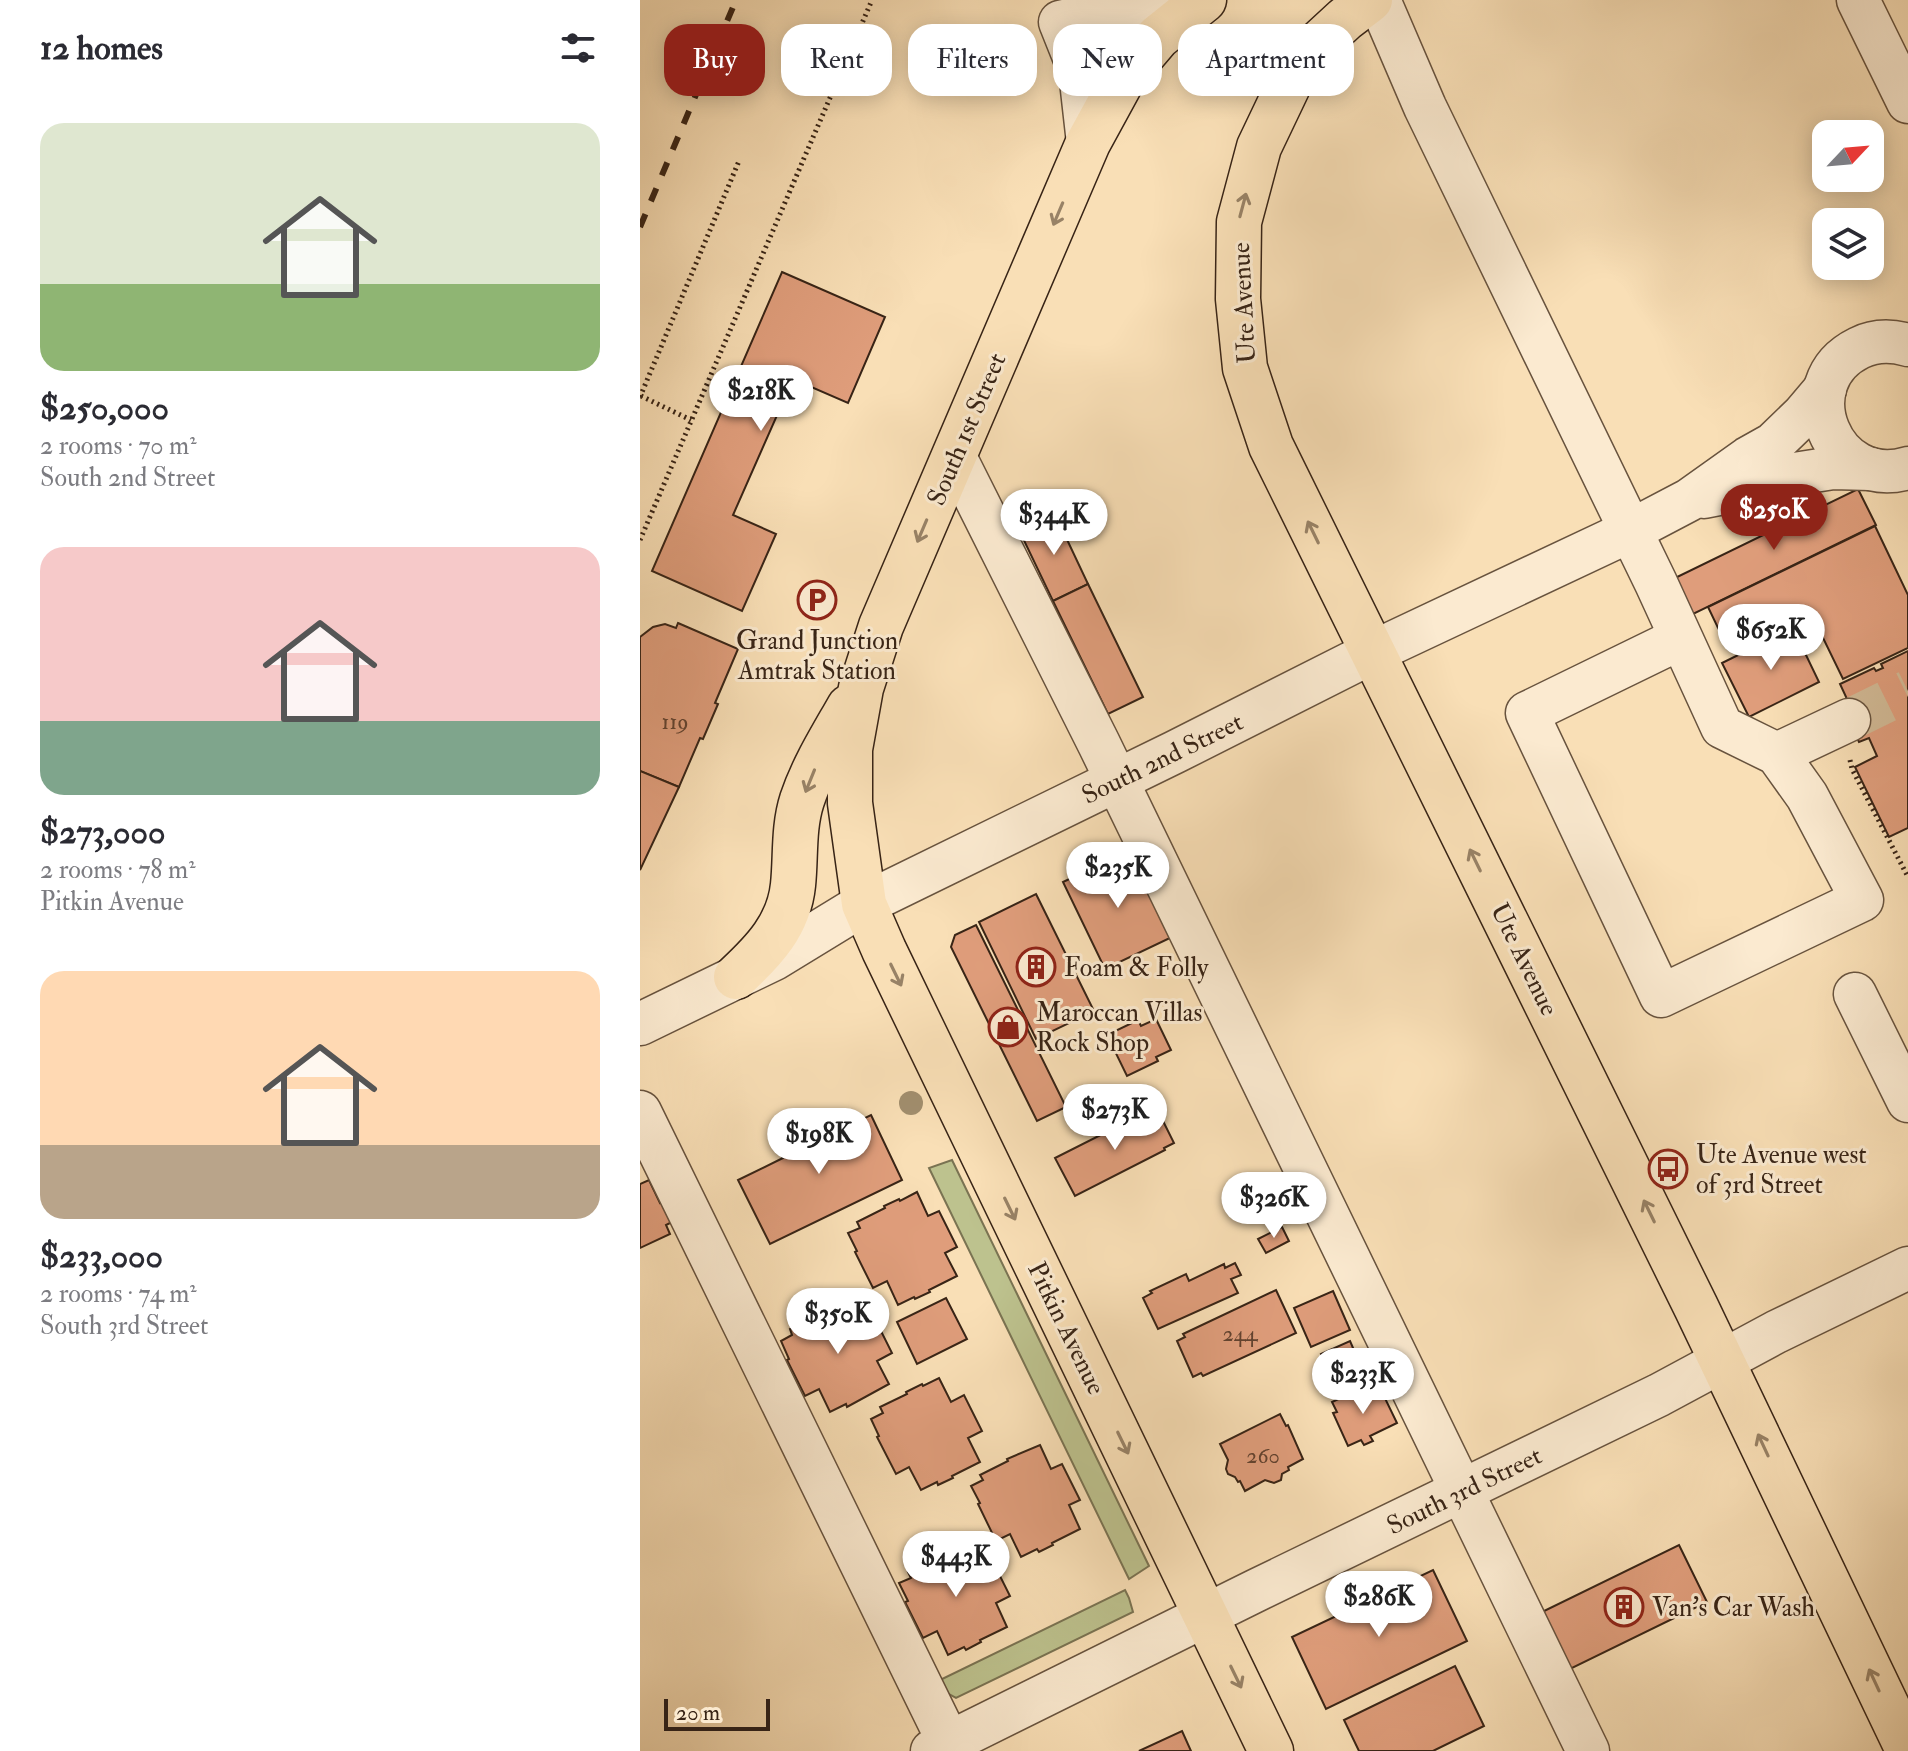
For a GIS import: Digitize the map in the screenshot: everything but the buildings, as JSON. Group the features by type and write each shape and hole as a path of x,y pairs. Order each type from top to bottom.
{"highway":[{"name":"South 1st Street","path":"864,904 850,803 850,749 861,688 881,626 1088,143 1124,77 1158,37 1204,0"},
{"name":"Ute Avenue","path":"1370,0 1319,43 1290,82 1259,147 1239,222 1238,299 1245,368 1271,446 1722,1361 1908,1750"},
{"path":"736,977 762,953 788,911 793,886 795,832 802,801 819,758 861,688"},
{"name":"Pitkin Avenue","path":"864,904 1271,1751"}],"street":[{"path":"1088,143 1080,72 1060,22 1154,0"},
{"path":"1379,0 1425,107 1630,531 1681,638 1722,727 1777,754 1807,796 1862,900 1661,996 1527,713 1681,638"},
{"path":"1858,0 1908,102"},
{"name":"South 2nd Street","path":"640,1024 774,959 864,904 1373,652 1689,500 1773,444 1825,389 1843,358 1853,351 1888,344 1890,331 1908,317"},
{"path":"1825,389 1823,410 1830,436 1847,456 1892,477"},
{"path":"954,455 1117,780 1588,1751"},
{"name":"South 2nd Street","path":"1689,500 1760,486 1788,475 1833,468 1892,477"},
{"path":"1777,754 1843,723"},
{"path":"1855,994 1908,1101"},
{"path":"640,1112 945,1748"},
{"name":"South 3rd Street","path":"945,1748 1206,1615 1659,1395 1776,1332 1908,1268"}],"path":[{"path":"640,540 872,0"},
{"path":"691,420 640,396 739,161"},
{"path":"1843,723 1852,769 1908,877"}],"green space":[{"path":"952,1160 1149,1566 1129,1579 929,1168"},
{"path":"1125,1590 1133,1612 956,1698 943,1691 938,1681"}],"tunnel":[{"path":"1849,720 1908,691"}],"railway":[{"path":"640,227 736,0"}],"place":[{"name":"Grand Junction Amtrak Station","path":"817,600"},
{"name":"Foam & Folly","path":"1036,967"},
{"name":"Maroccan Villas Rock Shop","path":"1008,1027"},
{"name":"Ute Avenue west of 3rd Street","path":"1668,1169"},
{"name":"Van's Car Wash","path":"1624,1607"}]}
